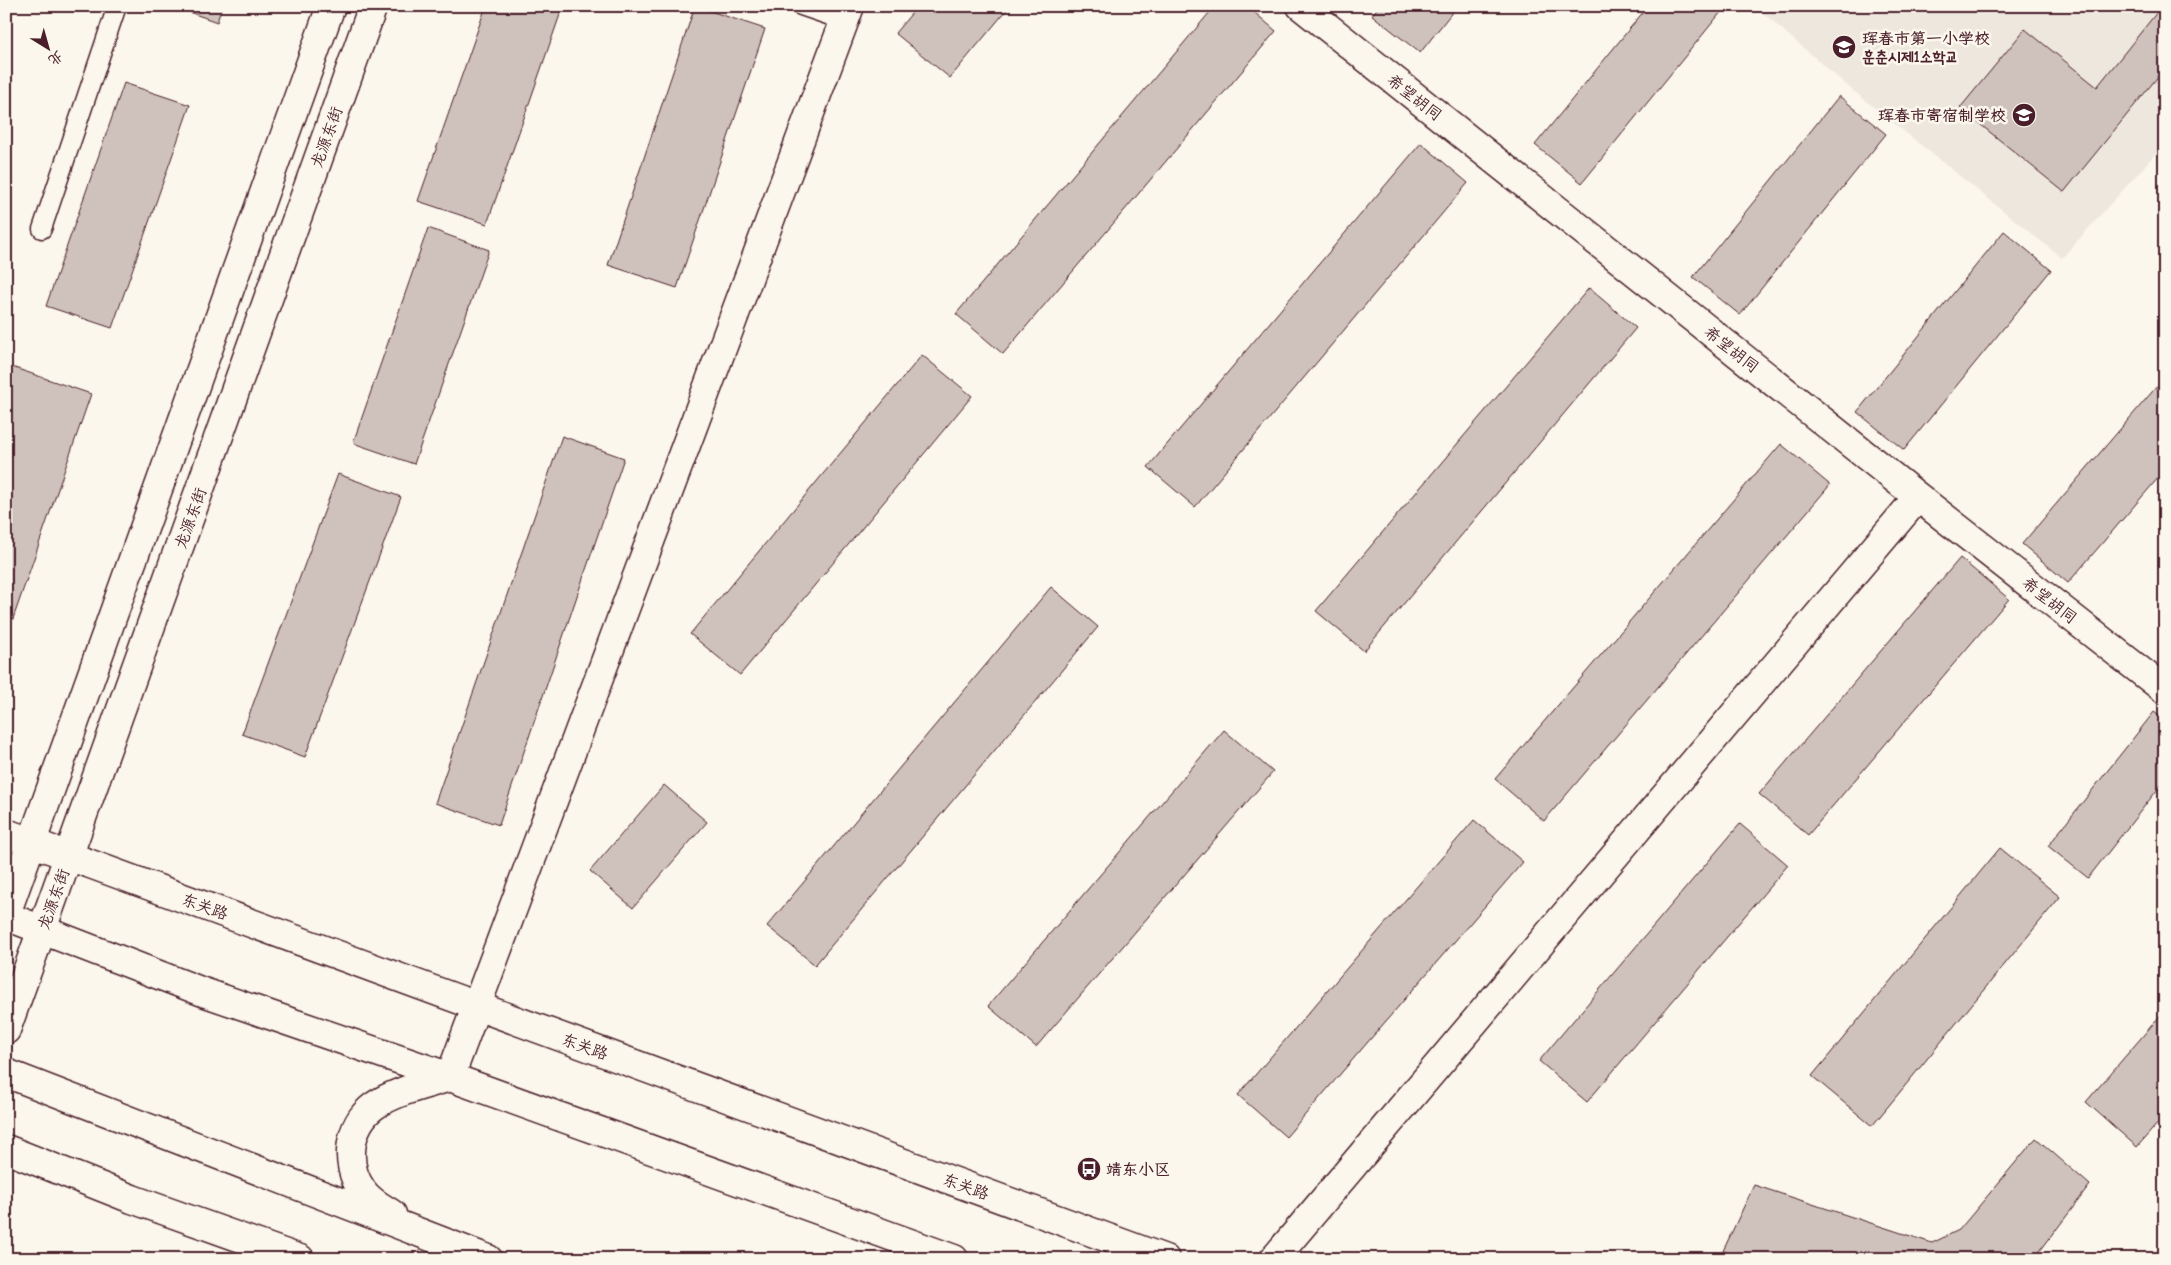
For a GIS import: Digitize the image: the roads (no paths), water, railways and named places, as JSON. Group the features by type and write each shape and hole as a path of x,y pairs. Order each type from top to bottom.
{"street":[{"path":"331,6 6,915 204,992 450,1077 954,1259"},
{"name":"龙源东街","path":"6,1030 373,6"},
{"name":"希望胡同","path":"1300,6 1918,498 2165,690"},
{"path":"450,1077 848,14"},
{"path":"1274,1259 1918,498"},
{"name":"东关路","path":"6,833 1164,1259"},
{"path":"6,1074 488,1259"},
{"path":"441,1242 374,1204 358,1183 350,1157 352,1140 360,1122 372,1108 388,1098 450,1077"},
{"path":"6,1149 132,1199 300,1259"}],"lane":[{"path":"42,229 117,6"},
{"path":"801,6 848,14"}],"place":[{"name":"珲春市第一小学校 훈춘시제1소학교","path":"1844,47"},
{"name":"珲春市寄宿制学校","path":"2024,115"},
{"name":"靖东小区","path":"1089,1169"}]}
